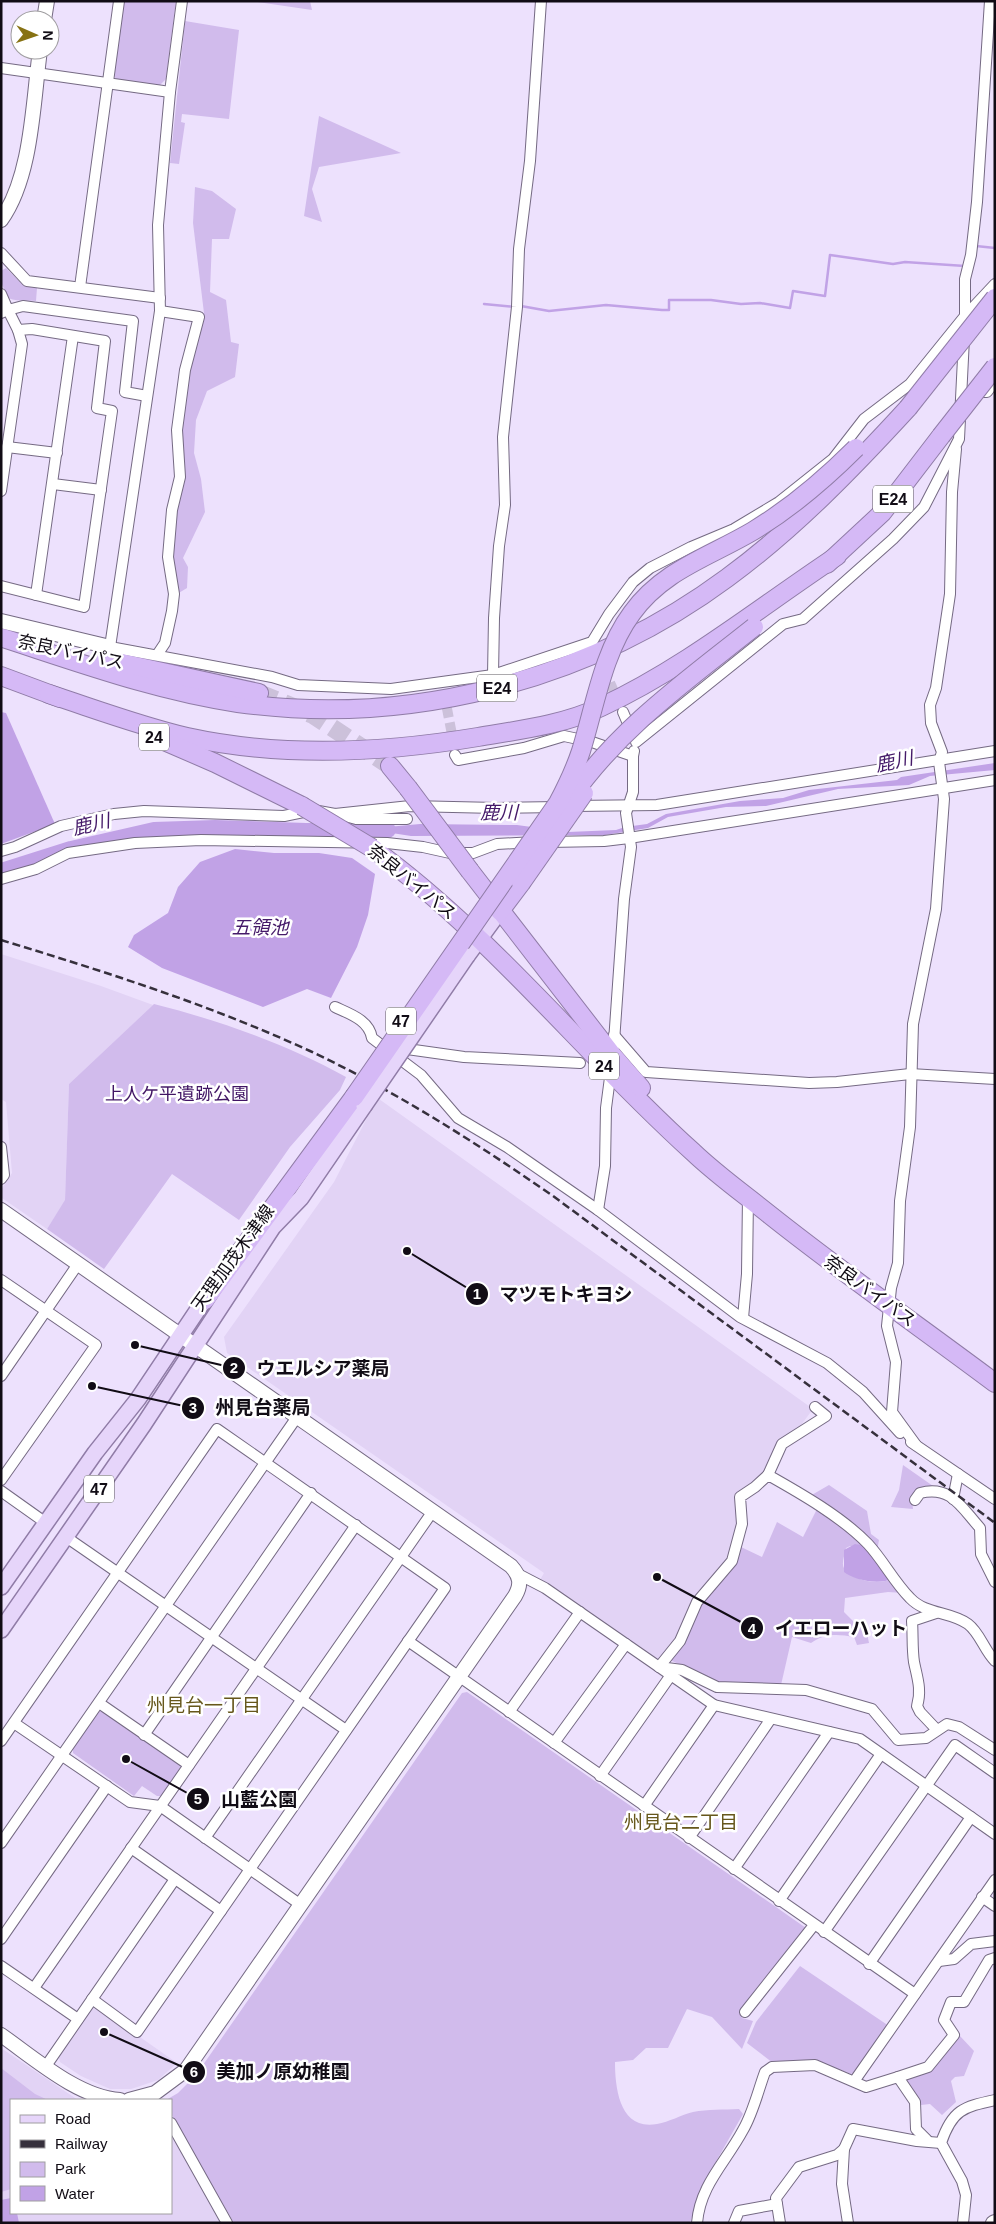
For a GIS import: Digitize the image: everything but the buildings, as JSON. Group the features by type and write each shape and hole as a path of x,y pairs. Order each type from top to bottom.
{"highway":[{"name":"E24","path":"2,632 170,689 212,698 273,707 375,708 412,704 488,690 592,655 646,629 695,601 734,573 792,525 876,444 903,414 995,298"},
{"name":"E24","path":"49,694 157,729 218,743 250,748 310,751 371,750 432,744 503,733 570,718 619,698 680,661 837,556 882,513 995,367"},
{"path":"273,1227 280,1212 558,803 580,753 611,653 631,614 648,593 672,573 759,527 809,492 856,448 903,414"},
{"path":"488,894 562,778 576,742 599,659 624,606 643,584 664,567 687,556 728,544"},
{"path":"205,1300 356,1100 599,760 649,710 754,627 837,556"},
{"path":"500,911 578,801 624,746 754,627"},
{"name":"奈良バイパス","path":"2,632 259,693"},
{"name":"奈良バイパス","path":"1,676 215,763 302,806 372,848 403,871 473,932 611,1073 694,1154 844,1273 995,1384"},
{"name":"奈良バイパス","path":"390,766 613,1056 658,1106 729,1174 748,1197"}],"main road":[{"name":"47","path":"356,1100 467,956 473,932 488,894"},
{"name":"47","path":"356,1100 454,947 500,911"},
{"name":"天理加茂木津線","path":"1,1630 144,1424 273,1227"},
{"name":"天理加茂木津線","path":"1,1587 95,1454 138,1399 205,1300"}],"street":[{"path":"80,288 119,1"},
{"path":"110,647 160,311 158,224 170,92 182,1"},
{"path":"493,675 494,618 504,505 503,437 516,307 519,249 530,161 540,1"},
{"path":"636,742 783,624 803,619 894,540 924,507 956,449 959,439 962,392 966,279 971,255 976,210 990,1"},
{"path":"1,220 11,204 22,175 39,60"},
{"path":"1,68 170,92"},
{"path":"1,253 27,281 160,298"},
{"path":"2,632 157,655 272,677 298,685 391,689 443,686 493,675 592,642 609,614 634,582 650,568 691,547 734,529 779,502 833,459 864,419 910,384 965,316 995,284"},
{"path":"1,294 5,311 18,330 22,344 1,491"},
{"path":"5,311 23,306 133,321 125,392 147,396"},
{"path":"157,655 165,643 172,611 174,594 168,556 172,510 180,477 177,430 185,370 199,317 160,311"},
{"path":"1,586 84,607 112,411 97,408 105,341 32,329 18,330"},
{"path":"36,595 73,336"},
{"path":"962,392 987,392 995,381"},
{"path":"7,447 57,453"},
{"path":"916,1444 892,1412 896,1362 887,1326 889,1305 898,1263 900,1201 910,1126 910,1074 913,1024 936,909 943,786 939,761 942,752 931,722 930,705 936,688 949,603 956,449"},
{"path":"53,484 101,490"},
{"path":"598,1210 605,1166 606,1108 613,1056 624,899 631,847 628,809 633,792 633,756 636,742 623,712"},
{"path":"455,755 458,760 474,758 572,736 633,756"},
{"path":"335,814 410,806 628,809 995,751"},
{"path":"1,879 36,869 68,854 135,843 201,840 387,843 423,847 450,853 473,852 497,844 604,841 943,786 995,780"},
{"path":"1,851 15,847 61,826 114,814 164,811 284,816 313,810 356,819 407,819"},
{"path":"335,1007 356,1017 371,1030 372,1038 421,1076 458,1118 507,1147 598,1210 743,1318 827,1363 863,1392 897,1430 995,1499"},
{"path":"614,1035 646,1072 808,1083 837,1082 910,1074 995,1079"},
{"path":"390,1051 399,1048 464,1057 580,1063"},
{"path":"1,1147 4,1175 1,1179"},
{"path":"743,1318 747,1274 748,1197"},
{"path":"1,1210 511,1566 518,1574 541,1585 714,1705 770,1720 860,1739 995,1834"},
{"path":"1,1376 78,1264"},
{"path":"1,1280 96,1345 1,1480"},
{"path":"659,1667 680,1641 697,1602 732,1561 742,1524 740,1496 755,1487 768,1475 782,1444 826,1416 816,1407"},
{"path":"2,1839 99,1703 297,1417"},
{"path":"1,1741 217,1429 445,1588 137,2032 92,1998"},
{"path":"953,1499 958,1474"},
{"path":"768,1475 808,1498 853,1530 883,1562 909,1597 922,1608 968,1624 987,1654 995,1661"},
{"path":"915,1500 920,1493 932,1490 942,1490 953,1499 980,1528 981,1554 995,1582"},
{"path":"1,1491 46,1523"},
{"path":"144,1735 311,1494"},
{"path":"205,1838 432,1511"},
{"path":"34,1988 356,1525"},
{"path":"66,1537 346,1730"},
{"path":"138,2099 157,2097 186,2070 515,1596 520,1583 518,1574"},
{"path":"509,1712 580,1612"},
{"path":"936,1613 912,1622 914,1663 919,1677 920,1698 917,1706 920,1712 937,1730"},
{"path":"408,1641 869,1964 915,1994"},
{"path":"554,1744 626,1644"},
{"path":"659,1667 682,1670 717,1686 806,1690 872,1709 898,1740 926,1738 947,1724 959,1727 995,1750"},
{"path":"600,1776 670,1675"},
{"path":"99,1703 189,1765"},
{"path":"644,1806 714,1705"},
{"path":"689,1838 770,1720"},
{"path":"14,1723 130,1802 160,1806 301,1904"},
{"path":"734,1869 829,1732"},
{"path":"824,1932 955,1745 995,1773"},
{"path":"780,1901 881,1754"},
{"path":"1,1939 107,1786"},
{"path":"869,1964 970,1817"},
{"path":"131,1848 221,1911"},
{"path":"46,2066 175,1879"},
{"path":"856,2080 995,1880"},
{"path":"982,1897 995,1906"},
{"path":"745,2012 814,1925"},
{"path":"939,1961 954,1959 971,1944 995,1941"},
{"path":"697,2223 698,2204 727,2153 744,2130 766,2072 772,2067 815,2065 856,2080 866,2087 928,2067 954,2035 944,2020 951,2002 964,2002 989,1960 995,1958"},
{"path":"1,1966 78,2019"},
{"path":"1,2035 82,2091 112,2099"},
{"path":"898,2077 915,2102 916,2129 927,2140"},
{"path":"941,2143 950,2123 965,2107 995,2100"},
{"path":"172,2125 227,2223"},
{"path":"780,2223 776,2198 799,2167 838,2155 844,2149 853,2129 917,2141 927,2140 941,2143 962,2181 966,2195 963,2223"},
{"path":"844,2149 842,2184 848,2223"},
{"path":"734,2223 739,2211 777,2204"}],"shaded area":[{"path":"1,954 153,1005 69,1084 65,1201 47,1229 2,1198 1,1190 12,1173 6,1102 1,1099"},
{"path":"379,1099 813,1409 801,1425 781,1440 762,1474 746,1490 736,1495 737,1523 727,1564 694,1600 677,1637 660,1658 655,1659 540,1580 544,1573 227,1353 224,1337 334,1182 368,1116"},
{"path":"97,2007 177,2063 158,2080 131,2089 110,2089 81,2076 60,2062 58,2056 92,2008"},
{"path":"1,2048 77,2099 10,2099 10,2214 172,2214 172,2130 222,2223 1,2223"}],"green space":[{"path":"122,1 176,1 166,79 160,85 116,79 113,74"},
{"path":"251,1 310,1 312,10"},
{"path":"185,21 239,30 229,119 182,114 181,122 185,123 179,164 170,163"},
{"path":"319,116 401,153 319,167 312,189 322,222 304,216"},
{"path":"195,187 212,191 236,209 229,239 212,239 210,292 226,300 231,342 239,344 235,377 207,391 196,420 194,453 201,479 205,512 183,558 188,567 187,588 177,594 173,557 181,431 189,371 204,313 193,223"},
{"path":"6,268 24,286 37,288 36,301 8,298 1,282 1,271"},
{"name":"上人ケ平遺跡公園","path":"154,1004 253,1034 301,1054 346,1077 340,1090 290,1147 239,1220 172,1174 104,1269 47,1229 65,1200 69,1084"},
{"path":"903,1465 933,1486 922,1490 912,1500 913,1509 891,1507 899,1490"},
{"path":"829,1485 867,1511 871,1534 879,1540 877,1551 810,1496"},
{"path":"817,1509 866,1546 850,1546 846,1548 843,1564 848,1572 866,1581 881,1582 892,1578 903,1593 888,1592 845,1598 844,1612 854,1622 861,1622 863,1633 867,1633 869,1643 857,1645 854,1637 842,1635 821,1637 811,1643 792,1637 781,1685 720,1683 672,1661 671,1657 700,1605 732,1570 741,1547 762,1557 777,1522 803,1537"},
{"path":"467,1692 806,1928 740,2011 742,2018 753,2021 742,2049 712,2017 687,2009 668,2048 646,2048 633,2060 615,2062 616,2084 622,2106 627,2115 635,2121 645,2124 657,2124 693,2112 710,2110 739,2109 743,2114 701,2188 690,2223 234,2223 172,2116 172,2099 168,2099 178,2093 196,2075 462,1693"},
{"path":"103,1711 180,1764 181,1770 163,1796 157,1796 142,1786 134,1796 73,1753 73,1748 97,1712"},
{"path":"800,1966 889,2026 856,2072 851,2074 817,2061 773,2063 747,2043 756,2022"},
{"path":"959,2035 974,2051 964,2076 955,2077 951,2081 956,2102 942,2115 930,2104 921,2105 906,2081 908,2077 941,2056"},
{"path":"1,2068 35,2094 46,2099 10,2099 10,2189 1,2192"}],"water":[{"path":"1,712 6,713 55,824 1,844"},
{"path":"995,763 995,770 930,776 909,785 838,789 766,806 726,807 668,817 648,828 605,835 411,836 366,829 420,824 517,825 568,832 616,830 647,824 666,814 740,801 783,798 809,790 897,780 901,777"},
{"name":"五領池","path":"235,849 274,853 319,853 352,858 375,874 368,915 357,947 331,998 307,989 263,1007 162,968 128,947 134,935 168,913 178,887 200,862"},
{"path":"855,1544 866,1546 892,1578 875,1582 854,1577 844,1572 844,1550"},
{"path":"10,2198 10,2214 17,2214 19,2223 1,2223 1,2200"}],"waterway":[{"path":"975,248 976,246 995,248"},
{"path":"521,306 549,311 606,305 669,310 669,300 711,300 741,304 760,303 790,308 793,291 825,296 830,255 893,264 905,262 965,266"},
{"path":"484,304 515,307"},
{"name":"鹿川","path":"1,871 71,849 154,830 215,828 306,831 388,830"}],"tunnel":[{"path":"604,669 623,712"},
{"path":"259,693 313,715 390,766"},
{"path":"444,693 454,745"}],"railway":[{"path":"1,940 119,977 196,1004 272,1034 342,1066 404,1100 494,1156 553,1196 995,1523"}],"place":[{"name":"マツモトキヨシ","path":"407,1251"},
{"name":"ウエルシア薬局","path":"135,1345"},
{"name":"州見台薬局","path":"92,1386"},
{"name":"イエローハット","path":"657,1577"},
{"name":"山藍公園","path":"126,1759"},
{"name":"美加ノ原幼稚園","path":"104,2032"}],"district":[{"name":"州見台一丁目","path":"204,1705"},
{"name":"州見台二丁目","path":"681,1822"}]}
